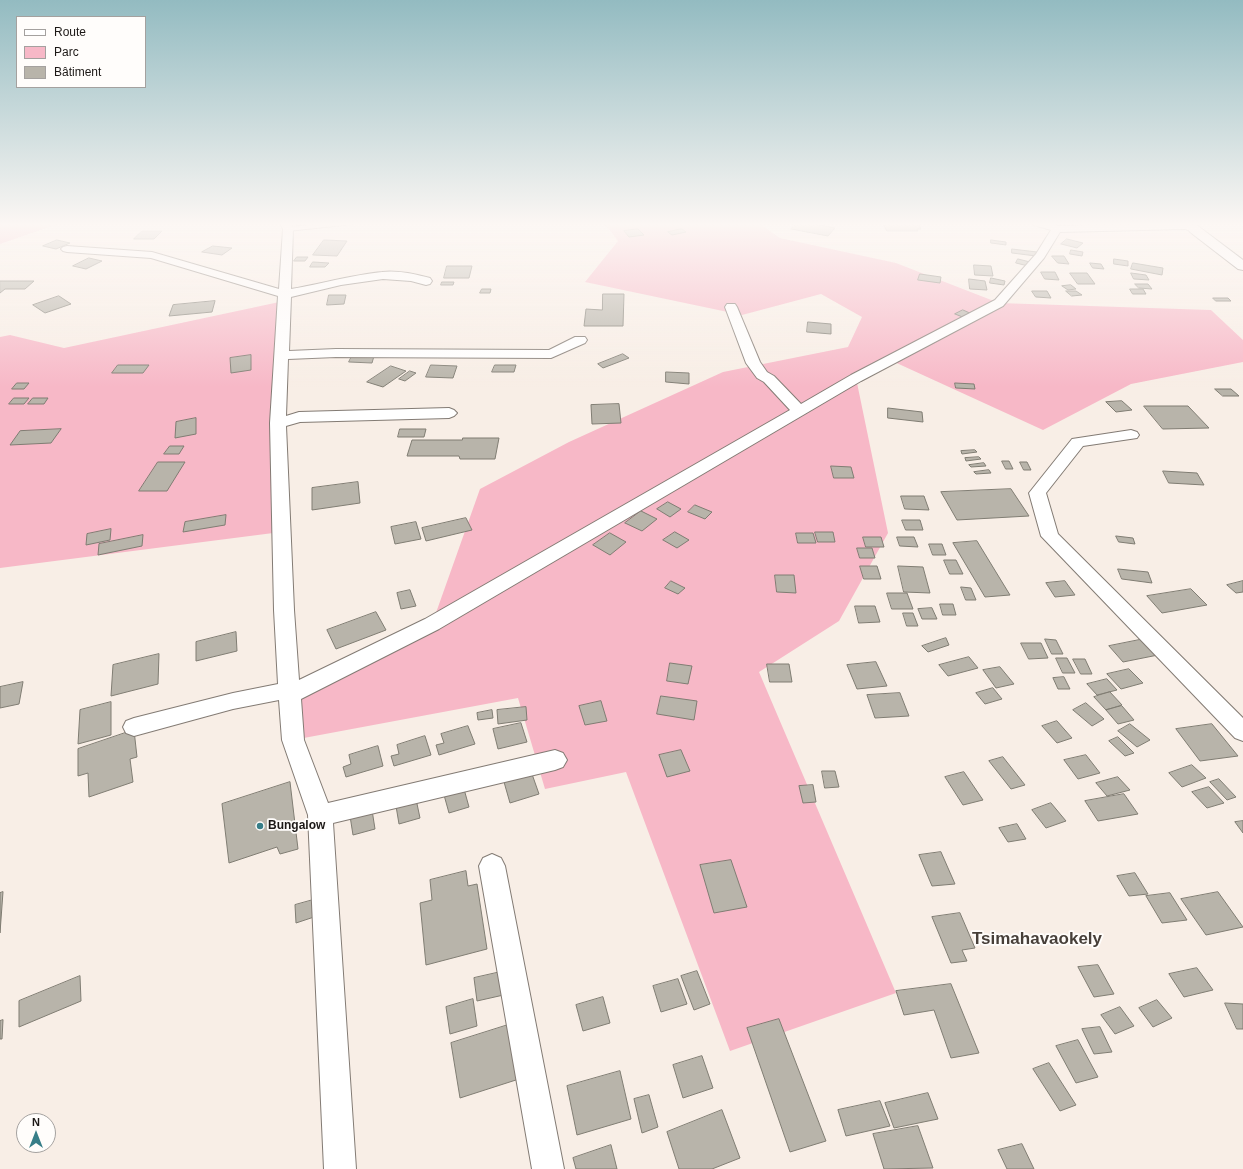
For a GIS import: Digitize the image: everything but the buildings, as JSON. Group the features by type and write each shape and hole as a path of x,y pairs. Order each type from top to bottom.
{"street":[{"path":"228,278 284,294 367,278"},
{"path":"284,278 278,424 284,610 293,740 320,815 340,1169"},
{"path":"413,278 426,281"},
{"path":"134,727 233,700 290,692 432,624 856,378 999,303 1021,278"},
{"path":"731,307 753,363 762,375 769,379 799,411"},
{"path":"281,355 336,353 550,354 580,340"},
{"path":"278,424 299,417 449,413"},
{"path":"1130,435 1078,442 1055,470 1037,493 1050,536 1243,732"},
{"path":"320,815 555,760"},
{"path":"492,866 548,1169"}],"green space":[{"path":"589,278 933,278 999,303 1211,310 1243,340 1243,362 1131,384 1043,430 890,360 856,378 888,533 839,621 759,672 896,993 730,1051 626,772 545,789 518,698 293,740 291,694 432,624 480,489 569,442 723,372 848,347 862,317 821,294 742,315 585,282"},
{"path":"284,301 281,532 0,568 0,337 10,335 64,348"}],"place":[{"name":"Bungalow","path":"260,826"}],"district":[{"name":"Tsimahavaokely","path":"1037,939"}]}
